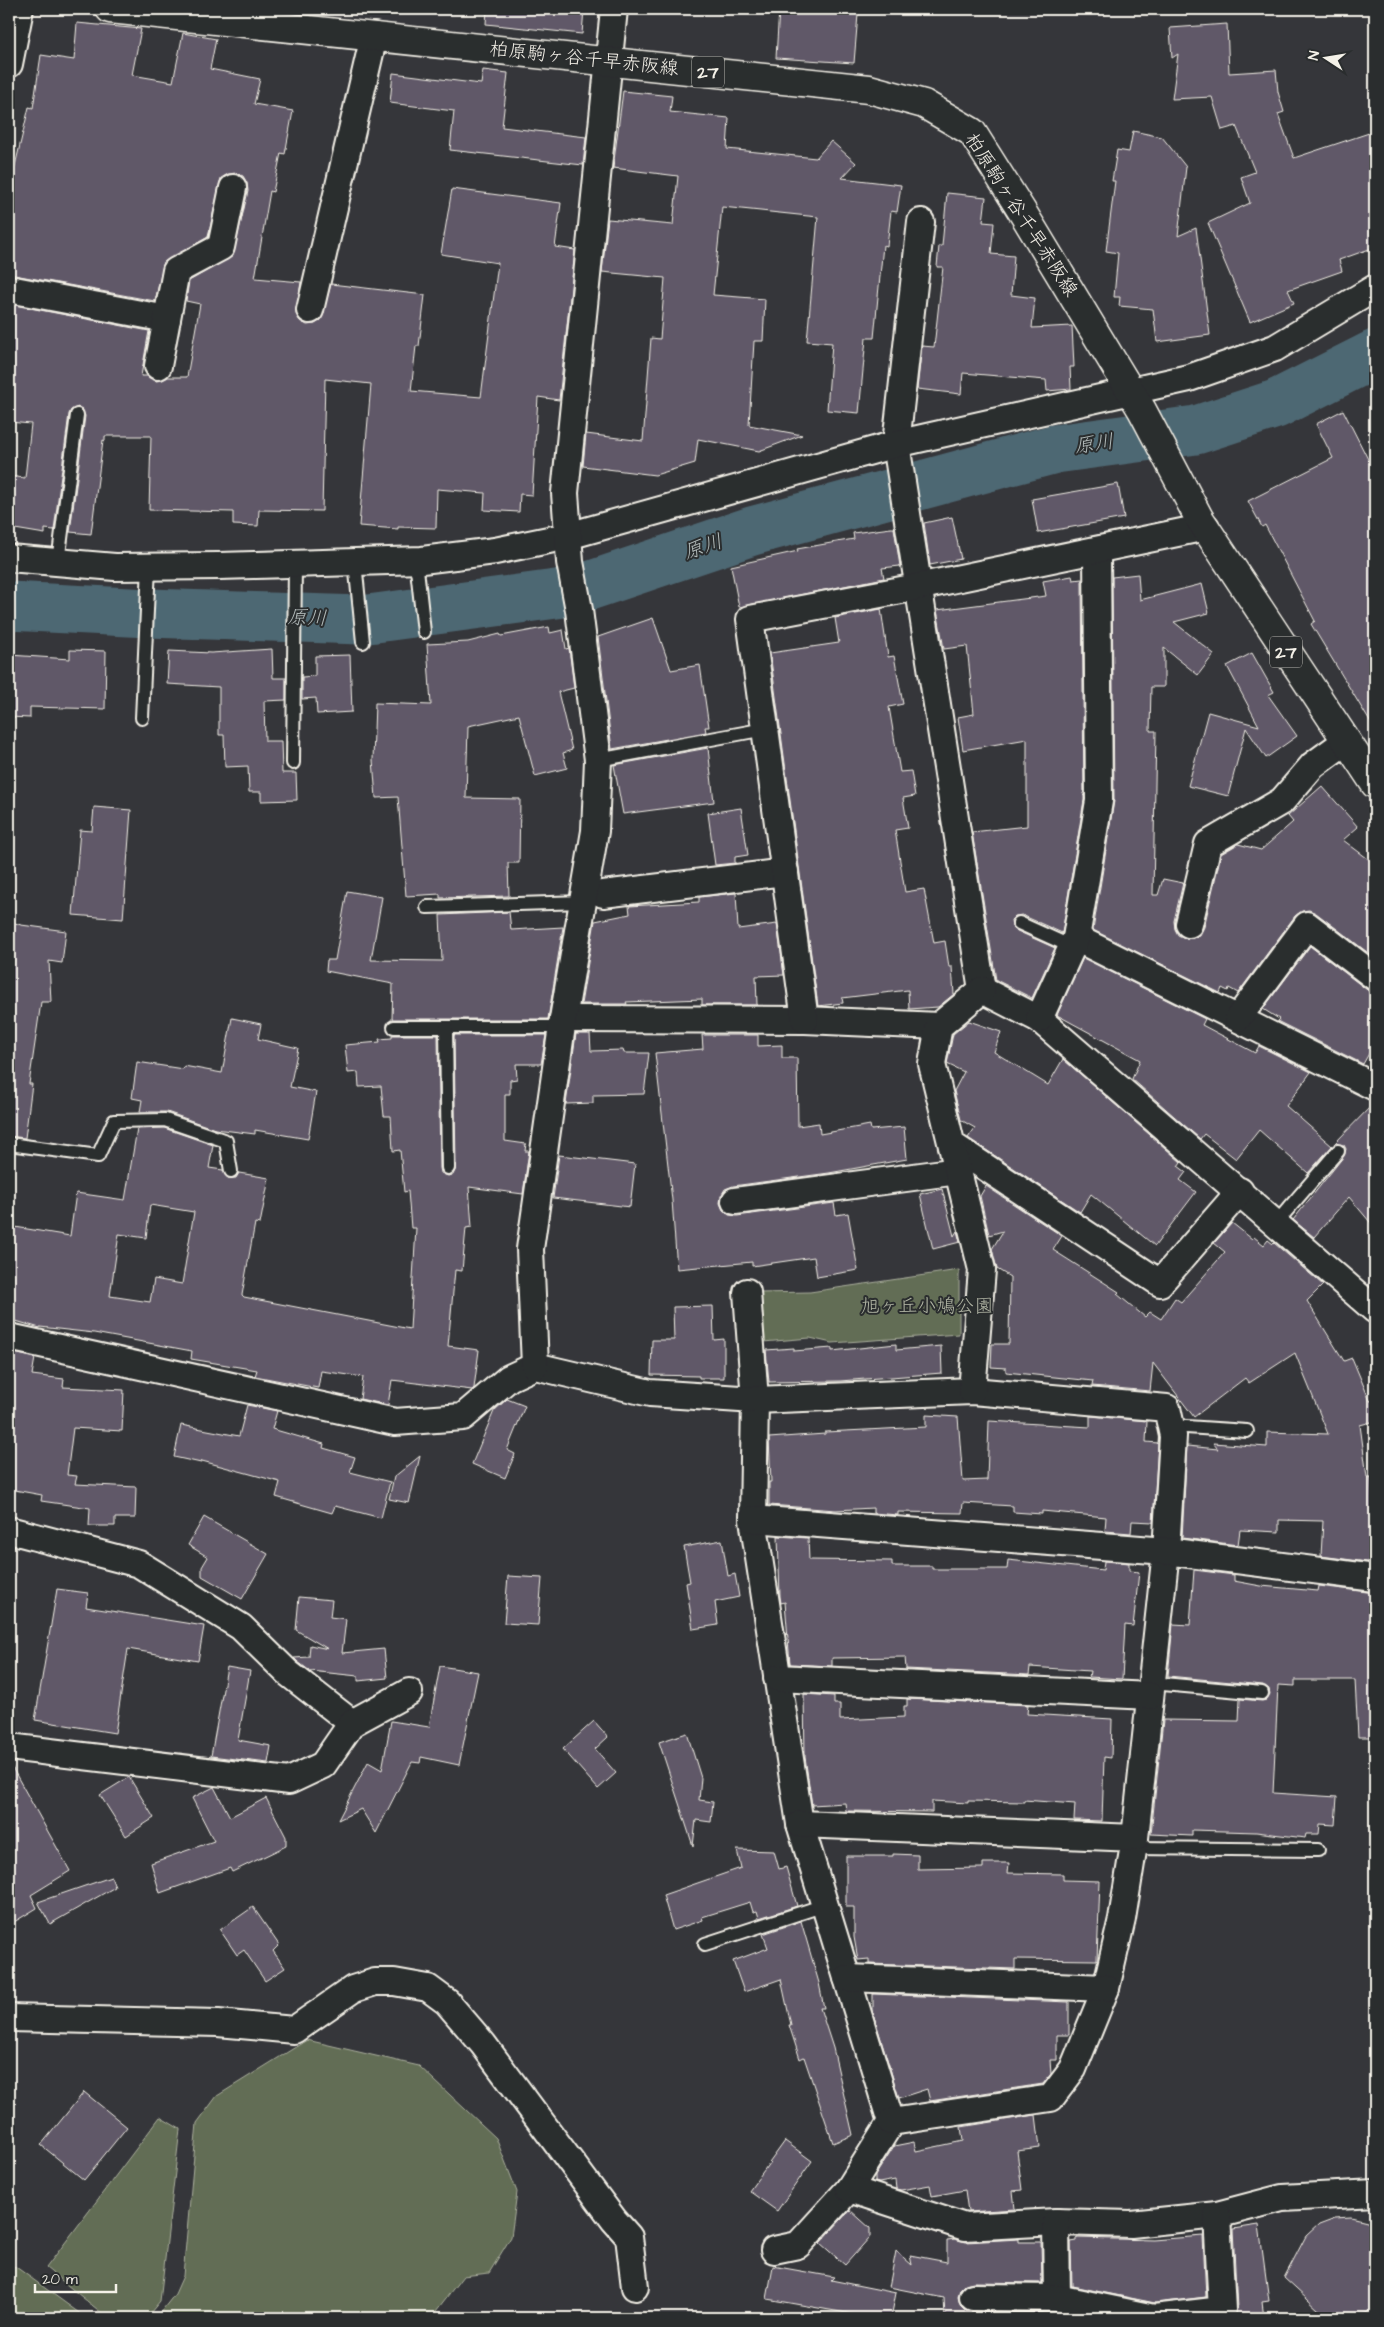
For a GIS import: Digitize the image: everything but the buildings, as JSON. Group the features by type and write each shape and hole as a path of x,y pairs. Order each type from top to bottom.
{"main road":[{"name":"柏原駒ヶ谷千早赤阪線","path":"110,9 164,12 869,89 924,104 972,132 1136,401 1203,522 1375,784"}],"street":[{"path":"9,64 20,9"},
{"path":"535,1366 530,1248 562,1023 593,898 598,760 579,610 570,562 565,494 614,9"},
{"path":"310,310 374,36"},
{"path":"158,366 176,271 221,247 233,188"},
{"path":"921,222 898,456 917,587 982,990"},
{"path":"9,558 115,567 149,574 295,564 356,572 418,572 496,551 568,536 898,456 1136,401 1188,378 1275,348 1375,288"},
{"path":"9,289 167,319"},
{"path":"805,1020 750,619 1098,550 1203,522"},
{"path":"1039,1019 1074,943 1099,802 1098,550"},
{"path":"1189,924 1208,844 1282,802 1313,765 1346,741"},
{"path":"593,898 785,872"},
{"path":"1238,1018 1307,926 1375,977"},
{"path":"1074,943 1238,1018 1374,1084"},
{"path":"982,990 1039,1019 1240,1191 1375,1310"},
{"path":"972,1391 982,1270 932,1064 938,1026 982,990"},
{"path":"562,1023 805,1020 938,1026"},
{"path":"952,1145 1160,1283 1240,1191"},
{"path":"735,1201 958,1171"},
{"path":"747,1292 755,1400 752,1519 800,1824 891,2122 849,2189 798,2245 774,2250"},
{"path":"9,1337 395,1422 463,1417 509,1378 535,1366 650,1393 755,1400 972,1391 1167,1408 1173,1436 1166,1551 1134,1843 1122,1919 1106,1988 1073,2069 1051,2098 891,2122"},
{"path":"752,1519 1166,1551 1375,1578"},
{"path":"9,1530 139,1564 241,1627 288,1673 352,1723"},
{"path":"777,1678 1151,1690"},
{"path":"9,1747 289,1781 323,1765 352,1723 410,1692"},
{"path":"800,1824 1134,1843"},
{"path":"847,1978 1106,1988"},
{"path":"9,2018 218,2023 294,2030 353,1989 375,1982 394,1982 428,1988 448,2002 483,2044 614,2220 629,2237 635,2287"},
{"path":"849,2189 965,2227 1056,2222 1131,2224 1217,2215 1282,2198 1375,2194"},
{"path":"973,2297 1058,2298 1154,2318 1222,2310 1217,2215"},
{"path":"1056,2222 1058,2298"}],"lane":[{"path":"58,562 77,415"},
{"path":"293,763 295,564"},
{"path":"356,572 363,642"},
{"path":"418,572 424,632"},
{"path":"142,718 149,574"},
{"path":"598,760 765,729"},
{"path":"427,906 593,898"},
{"path":"1019,923 1074,943"},
{"path":"394,1028 446,1028 562,1023"},
{"path":"446,1028 448,1168"},
{"path":"9,1144 98,1156 114,1121 165,1120 226,1141 231,1171"},
{"path":"1276,1224 1338,1151"},
{"path":"1171,1426 1247,1430"},
{"path":"1151,1690 1262,1693"},
{"path":"1134,1843 1318,1850"},
{"path":"705,1944 825,1905"}],"green space":[{"name":"旭ヶ丘小鳩公園","path":"959,1270 959,1334 832,1343 810,1338 763,1342 759,1293 810,1292"},
{"path":"307,2040 419,2066 496,2138 517,2192 511,2237 489,2273 463,2276 436,2311 433,2318 156,2318 175,2294 183,2276 197,2123 217,2096"},
{"path":"160,2117 180,2129 160,2301 146,2318 108,2318 46,2268"},
{"path":"9,2265 16,2267 86,2318 9,2318"}],"waterway":[{"name":"原川","path":"9,606 361,620 571,592 752,531 1055,449 1196,430 1276,404 1375,354"}]}
